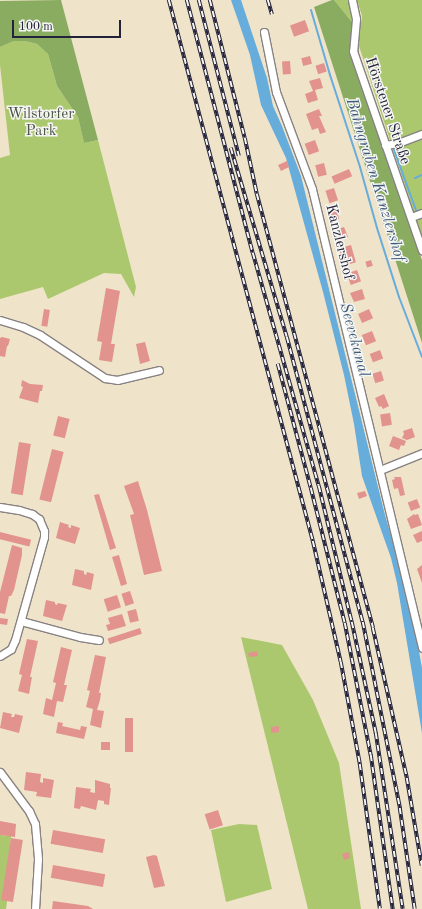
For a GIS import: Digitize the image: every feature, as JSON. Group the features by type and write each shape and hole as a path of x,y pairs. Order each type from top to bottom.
{"street":[{"name":"Hörstener Straße","path":"352,0 356,19 353,51 390,144 422,250"},
{"name":"Kanzlershof","path":"264,32 276,92 312,189 422,648"},
{"path":"390,144 422,134"},
{"path":"411,217 422,213"},
{"path":"0,320 23,327 40,335 105,378 117,380 159,370"},
{"path":"380,470 422,453"},
{"path":"0,507 32,514 39,518 44,531 43,544 21,621 11,649 0,656"},
{"path":"21,621 80,637 99,640"},
{"path":"0,772 29,811 35,824 38,859 35,909"}],"green space":[{"path":"61,0 98,140 84,143 78,117 57,86 48,54 37,44 25,41 14,41 0,47 0,1"},
{"path":"334,0 349,0 352,22"},
{"path":"334,0 352,22 350,55 422,260 422,343 314,7"},
{"path":"357,0 422,0 422,237 358,43 362,16"},
{"name":"Wilstorfer Park","path":"14,41 25,41 37,44 48,54 57,86 78,117 84,143 98,140 136,287 134,297 121,274 104,273 48,299 43,287 0,299 0,158 10,155 0,65 0,47"},
{"path":"241,637 282,645 313,700 339,763 361,909 308,909"},
{"path":"239,824 257,825 272,889 226,902 211,830"},
{"path":"0,835 11,836 9,859 11,860 10,880 6,909 0,909"}],"water":[{"path":"231,0 241,0 267,78 273,106 301,176 385,515 410,601 422,668 422,733 397,583 391,558 362,476 354,424 344,375 323,292 286,158 261,105 250,55"}],"building":[{"path":"305,20 309,31 294,37 290,25"},
{"path":"310,56 312,64 303,66 301,58"},
{"path":"290,61 291,74 283,75 282,62"},
{"path":"324,63 327,72 318,74 315,66"},
{"path":"320,78 323,88 315,90 318,100 308,103 305,94 313,91 309,81"},
{"path":"319,109 322,116 319,116 326,132 320,134 318,128 312,130 306,114"},
{"path":"315,140 319,151 309,155 305,144"},
{"path":"287,161 289,167 281,171 278,165"},
{"path":"324,163 327,175 318,177 315,165"},
{"path":"349,169 352,176 335,184 332,176"},
{"path":"334,188 338,200 329,203 325,191"},
{"path":"337,209 339,219 333,221 330,211"},
{"path":"344,227 348,237 338,241 335,230"},
{"path":"351,245 356,262 343,266 339,249"},
{"path":"371,260 373,266 367,268 365,262"},
{"path":"357,270 361,281 351,285 347,274"},
{"path":"106,288 120,291 111,344 115,344 112,362 99,360 102,342 97,341"},
{"path":"362,289 365,299 354,302 350,293"},
{"path":"44,309 50,310 47,327 41,326"},
{"path":"369,309 373,318 362,323 358,314"},
{"path":"372,331 376,341 366,345 362,335"},
{"path":"0,338 10,339 5,357 0,356"},
{"path":"145,342 150,361 140,364 136,344"},
{"path":"380,350 383,358 373,362 370,354"},
{"path":"381,371 384,381 375,383 372,374"},
{"path":"22,380 30,384 43,385 42,391 40,391 38,403 19,398 23,387 21,386"},
{"path":"384,394 389,406 383,409 381,406 379,407 375,398"},
{"path":"390,413 392,425 382,426 380,415"},
{"path":"58,416 70,419 65,438 53,435"},
{"path":"412,428 415,437 407,440 402,438 404,434 403,431"},
{"path":"393,436 406,441 404,446 401,445 399,450 389,446"},
{"path":"19,442 31,444 23,495 11,493"},
{"path":"52,449 64,452 51,502 39,499"},
{"path":"394,477 401,477 405,495 400,496 398,488 394,489 392,480 395,479"},
{"path":"138,481 147,510 162,571 144,575 130,515 134,514 124,486"},
{"path":"365,491 367,496 359,499 357,493"},
{"path":"99,494 116,548 110,550 94,495"},
{"path":"417,499 420,507 411,511 408,503"},
{"path":"414,514 418,514 422,525 411,529 407,519"},
{"path":"60,522 69,525 68,527 71,528 71,525 80,528 75,544 56,538"},
{"path":"422,531 422,541 417,543 413,535"},
{"path":"0,532 31,540 29,547 0,539"},
{"path":"12,545 22,548 22,555 14,590 11,596 9,596 5,614 0,613 0,592"},
{"path":"119,555 127,584 121,586 112,557"},
{"path":"422,565 422,583 417,569"},
{"path":"75,569 84,571 84,574 86,575 87,572 94,574 91,590 72,585"},
{"path":"130,591 134,603 125,606 121,594"},
{"path":"117,595 121,607 108,612 104,599"},
{"path":"46,600 55,602 57,605 58,603 67,605 62,621 43,616"},
{"path":"136,609 139,621 130,623 127,611"},
{"path":"122,614 126,626 108,631 106,625 110,624 108,618"},
{"path":"0,618 8,619 7,625 0,624"},
{"path":"140,628 142,634 110,644 108,639"},
{"path":"27,639 38,641 30,677 32,677 29,694 18,691 22,675 19,674"},
{"path":"61,647 72,650 64,685 67,685 63,702 57,701 54,717 43,714 46,698 52,700 56,683 53,682"},
{"path":"257,651 258,656 249,657 248,653"},
{"path":"95,655 106,657 99,693 101,693 100,700 97,710 104,711 101,728 90,725 93,709 86,707 90,691 87,690"},
{"path":"3,712 12,714 11,717 14,717 15,714 23,716 19,733 0,728"},
{"path":"125,718 133,718 133,752 125,752"},
{"path":"58,722 63,723 62,726 80,730 81,726 87,727 84,739 56,733"},
{"path":"279,726 279,732 271,733 271,727"},
{"path":"101,742 110,742 110,750 101,750"},
{"path":"26,772 41,774 40,782 43,783 43,778 54,780 51,798 36,796 37,792 24,790"},
{"path":"95,780 110,784 109,805 104,804 104,801 98,800 96,810 81,806 80,809 74,808 76,787 91,789 90,792 95,793"},
{"path":"218,810 223,825 210,830 205,814"},
{"path":"0,821 16,824 15,837 0,835"},
{"path":"53,830 105,839 103,853 51,844"},
{"path":"11,838 23,840 13,902 1,900"},
{"path":"349,852 350,858 344,860 342,854"},
{"path":"154,855 157,856 165,886 154,888 146,857"},
{"path":"53,865 105,874 103,887 51,878"},
{"path":"53,901 88,906 93,909 52,909"}],"waterway":[{"name":"Bahngraben Kanzlershof","path":"311,10 399,297 422,357"},
{"path":"394,145 393,147 417,213"},
{"path":"415,178 422,175"}],"railway":[{"path":"169,0 313,541 341,662 360,764 380,909"},
{"path":"187,0 253,253 319,486 352,622 376,733 403,909"},
{"path":"199,0 239,156"},
{"path":"210,0 245,138 257,194 373,628 407,778 422,866"},
{"path":"268,0 272,14"},
{"path":"231,148 287,337 363,622 400,808 415,909"},
{"path":"278,364 345,623 371,755 393,909"}],"water label":[{"name":"Seevekanal","path":"354,340"}]}
